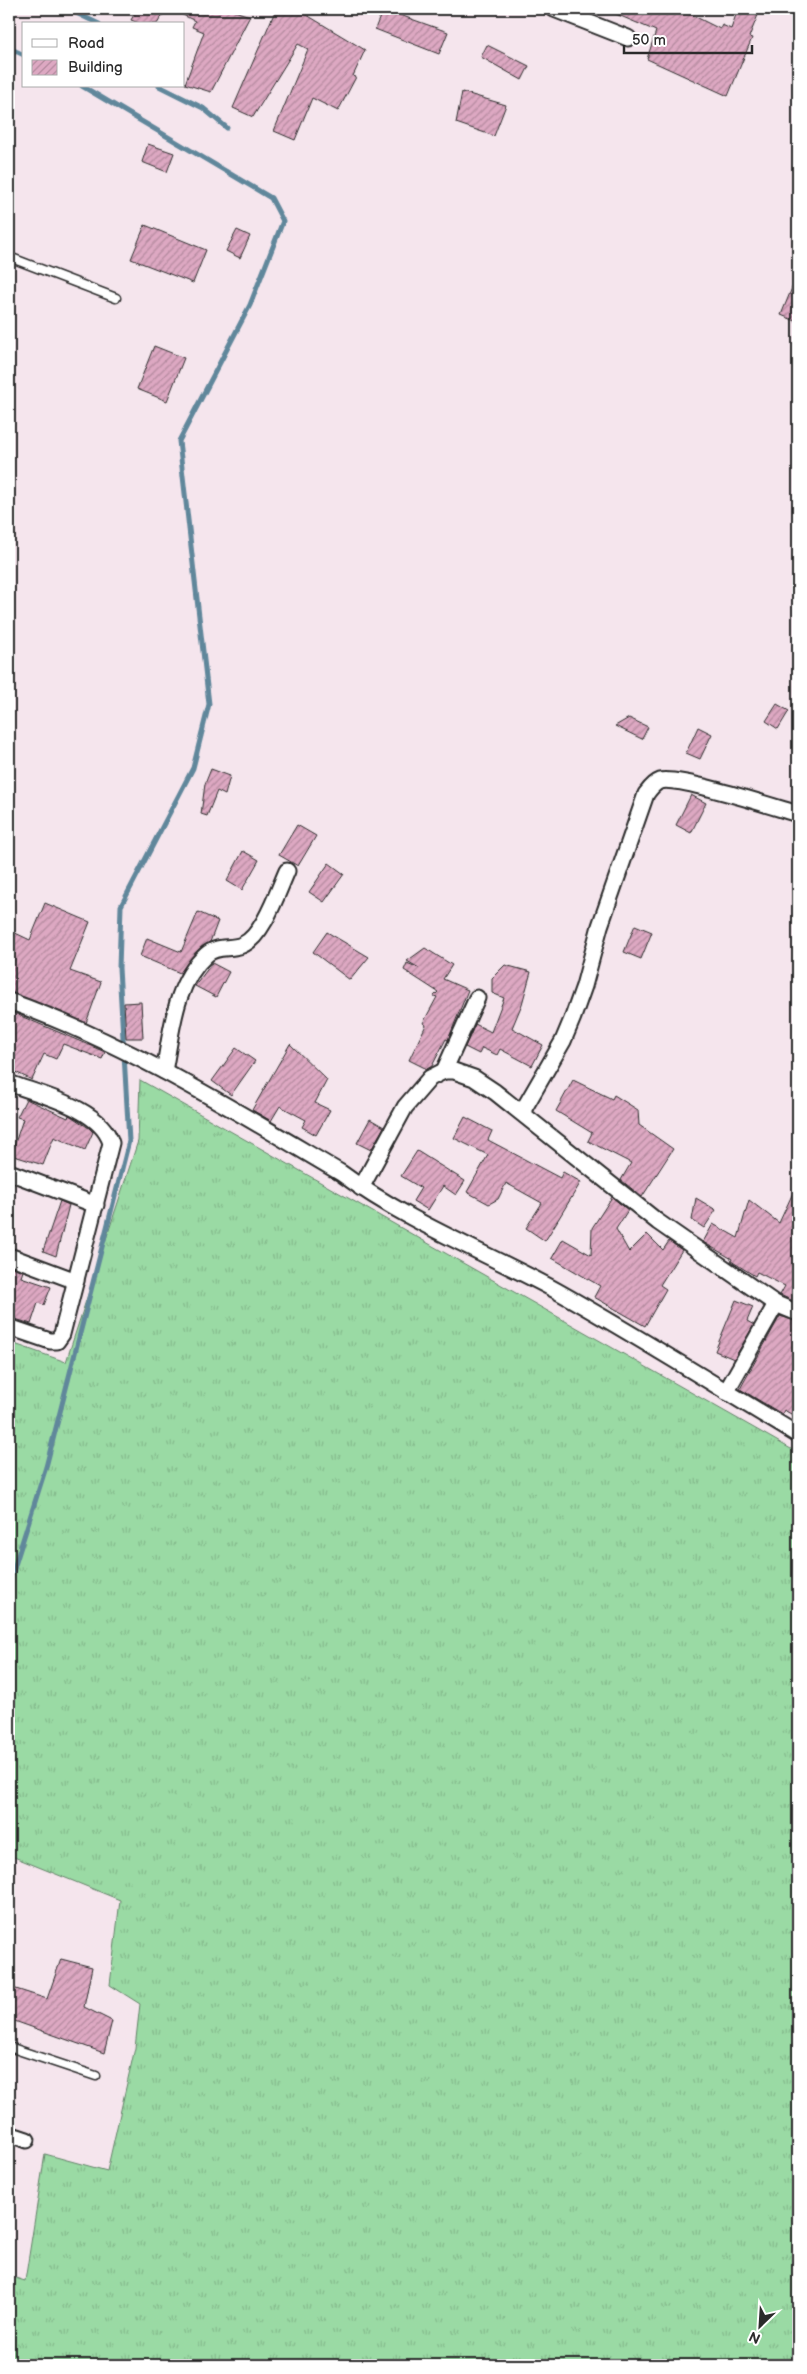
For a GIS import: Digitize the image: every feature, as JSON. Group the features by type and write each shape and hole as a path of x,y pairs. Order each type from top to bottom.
{"street":[{"path":"554,9 628,38"},
{"path":"522,1112 564,1041 584,986 600,926 646,794 651,787 659,781 683,782 798,814"},
{"path":"159,1068 180,989 199,962 212,950 243,945 260,930 287,872"},
{"path":"444,1070 477,998"},
{"path":"9,1001 86,1033 159,1068 280,1137 340,1173 361,1188 473,1249 556,1291 798,1435"},
{"path":"361,1188 405,1107 430,1078 444,1070 454,1071 474,1078 522,1112 658,1222 776,1304 798,1313"},
{"path":"9,1083 72,1107 91,1117 108,1133 111,1144 62,1334 57,1341 9,1328"},
{"path":"9,1172 96,1206"},
{"path":"9,1256 76,1281"},
{"path":"726,1392 776,1304"},
{"path":"9,2134 26,2140"}],"lane":[{"path":"9,257 116,298"},
{"path":"9,2047 96,2076"}],"green space":[{"path":"140,1080 798,1453 798,2365 9,2365 9,2276 25,2281 45,2154 107,2171 135,2048 140,2004 110,1985 120,1900 9,1855 9,1342 66,1362 138,1141"}],"building":[{"path":"137,9 166,9 158,22 136,22 131,20"},
{"path":"171,9 228,9 250,16 211,92 185,84 204,32 192,27 195,21"},
{"path":"276,9 297,9 365,50 353,76 356,77 338,111 312,98 295,140 274,131 308,49 298,44 253,117 233,108"},
{"path":"383,9 448,32 439,54 375,29"},
{"path":"604,9 680,9 720,29 722,25 731,29 738,9 758,15 749,37 752,38 728,96 647,59 656,31"},
{"path":"487,45 529,66 522,80 481,57"},
{"path":"462,92 506,105 494,136 456,123"},
{"path":"148,144 174,153 167,172 142,162"},
{"path":"145,225 206,250 193,283 131,259"},
{"path":"237,230 250,236 240,258 226,251"},
{"path":"798,273 798,322 781,315"},
{"path":"154,346 184,358 167,401 137,389"},
{"path":"777,704 789,711 778,729 766,721"},
{"path":"629,718 648,727 642,739 615,726"},
{"path":"698,727 712,734 700,759 686,753"},
{"path":"211,769 230,776 225,795 217,791 207,816 201,814 205,784"},
{"path":"691,795 706,803 691,833 676,825"},
{"path":"297,825 316,836 298,866 279,855"},
{"path":"243,851 259,860 242,890 227,881"},
{"path":"329,863 344,874 324,902 309,892"},
{"path":"45,903 90,922 70,971 101,982 86,1023 9,992 9,930 30,940"},
{"path":"198,912 218,921 210,942 199,949 180,973 140,956 147,938 181,952"},
{"path":"635,925 652,932 641,959 624,952"},
{"path":"327,932 369,957 350,980 313,952"},
{"path":"425,948 452,965 443,979 468,990 448,1040 446,1039 432,1066 427,1069 409,1060 426,1025 423,1023 437,997 434,996 438,992 404,970 407,963 419,968 407,961"},
{"path":"212,963 229,972 216,997 195,986"},
{"path":"505,965 531,972 522,1004 512,1028 543,1045 532,1066 500,1049 497,1055 482,1048 479,1054 465,1047 475,1024 491,1032 504,998 492,993 492,978"},
{"path":"141,1002 143,1038 126,1038 124,1003"},
{"path":"9,1011 105,1052 102,1059 63,1044 56,1059 44,1054 32,1080 9,1069"},
{"path":"290,1044 327,1080 315,1103 330,1110 316,1135 302,1127 306,1120 280,1106 271,1121 252,1110"},
{"path":"236,1048 255,1061 231,1095 212,1081"},
{"path":"573,1080 612,1099 614,1095 638,1110 639,1125 673,1149 642,1197 621,1180 631,1163 588,1141 592,1133 556,1111"},
{"path":"26,1099 68,1118 69,1115 89,1128 93,1132 85,1150 54,1137 43,1165 11,1155 23,1119 17,1117"},
{"path":"465,1117 492,1131 488,1140 560,1178 563,1172 581,1182 545,1241 526,1228 542,1203 506,1183 498,1199 489,1204 467,1192 488,1155 454,1138"},
{"path":"370,1119 384,1127 371,1150 357,1143"},
{"path":"417,1151 465,1181 456,1195 443,1186 428,1210 413,1201 421,1188 401,1176"},
{"path":"798,1182 798,1303 780,1295 785,1286 757,1272 755,1276 731,1261 732,1259 703,1242 713,1224 738,1238 749,1200 779,1223"},
{"path":"612,1197 628,1210 616,1229 629,1252 647,1234 663,1250 669,1241 682,1250 660,1285 666,1289 645,1326 594,1297 600,1286 552,1258 563,1239 591,1255 592,1228"},
{"path":"696,1198 716,1210 704,1228 692,1220"},
{"path":"60,1201 69,1205 56,1256 43,1251"},
{"path":"9,1266 23,1271 21,1277 51,1287 44,1305 38,1303 31,1324 9,1317"},
{"path":"736,1300 753,1307 747,1321 754,1325 734,1359 715,1351"},
{"path":"780,1316 798,1322 798,1418 784,1410 782,1414 740,1389"},
{"path":"61,1959 92,1967 84,2007 112,2021 104,2053 9,2019 13,1988 47,1999"}],"waterway":[{"path":"68,9 95,22"},
{"path":"9,48 22,54"},
{"path":"9,1584 46,1467 129,1141 119,968 121,906 193,768 209,704 179,441 250,305 283,221 271,198 85,88"},
{"path":"163,88 203,108 227,128"}]}
